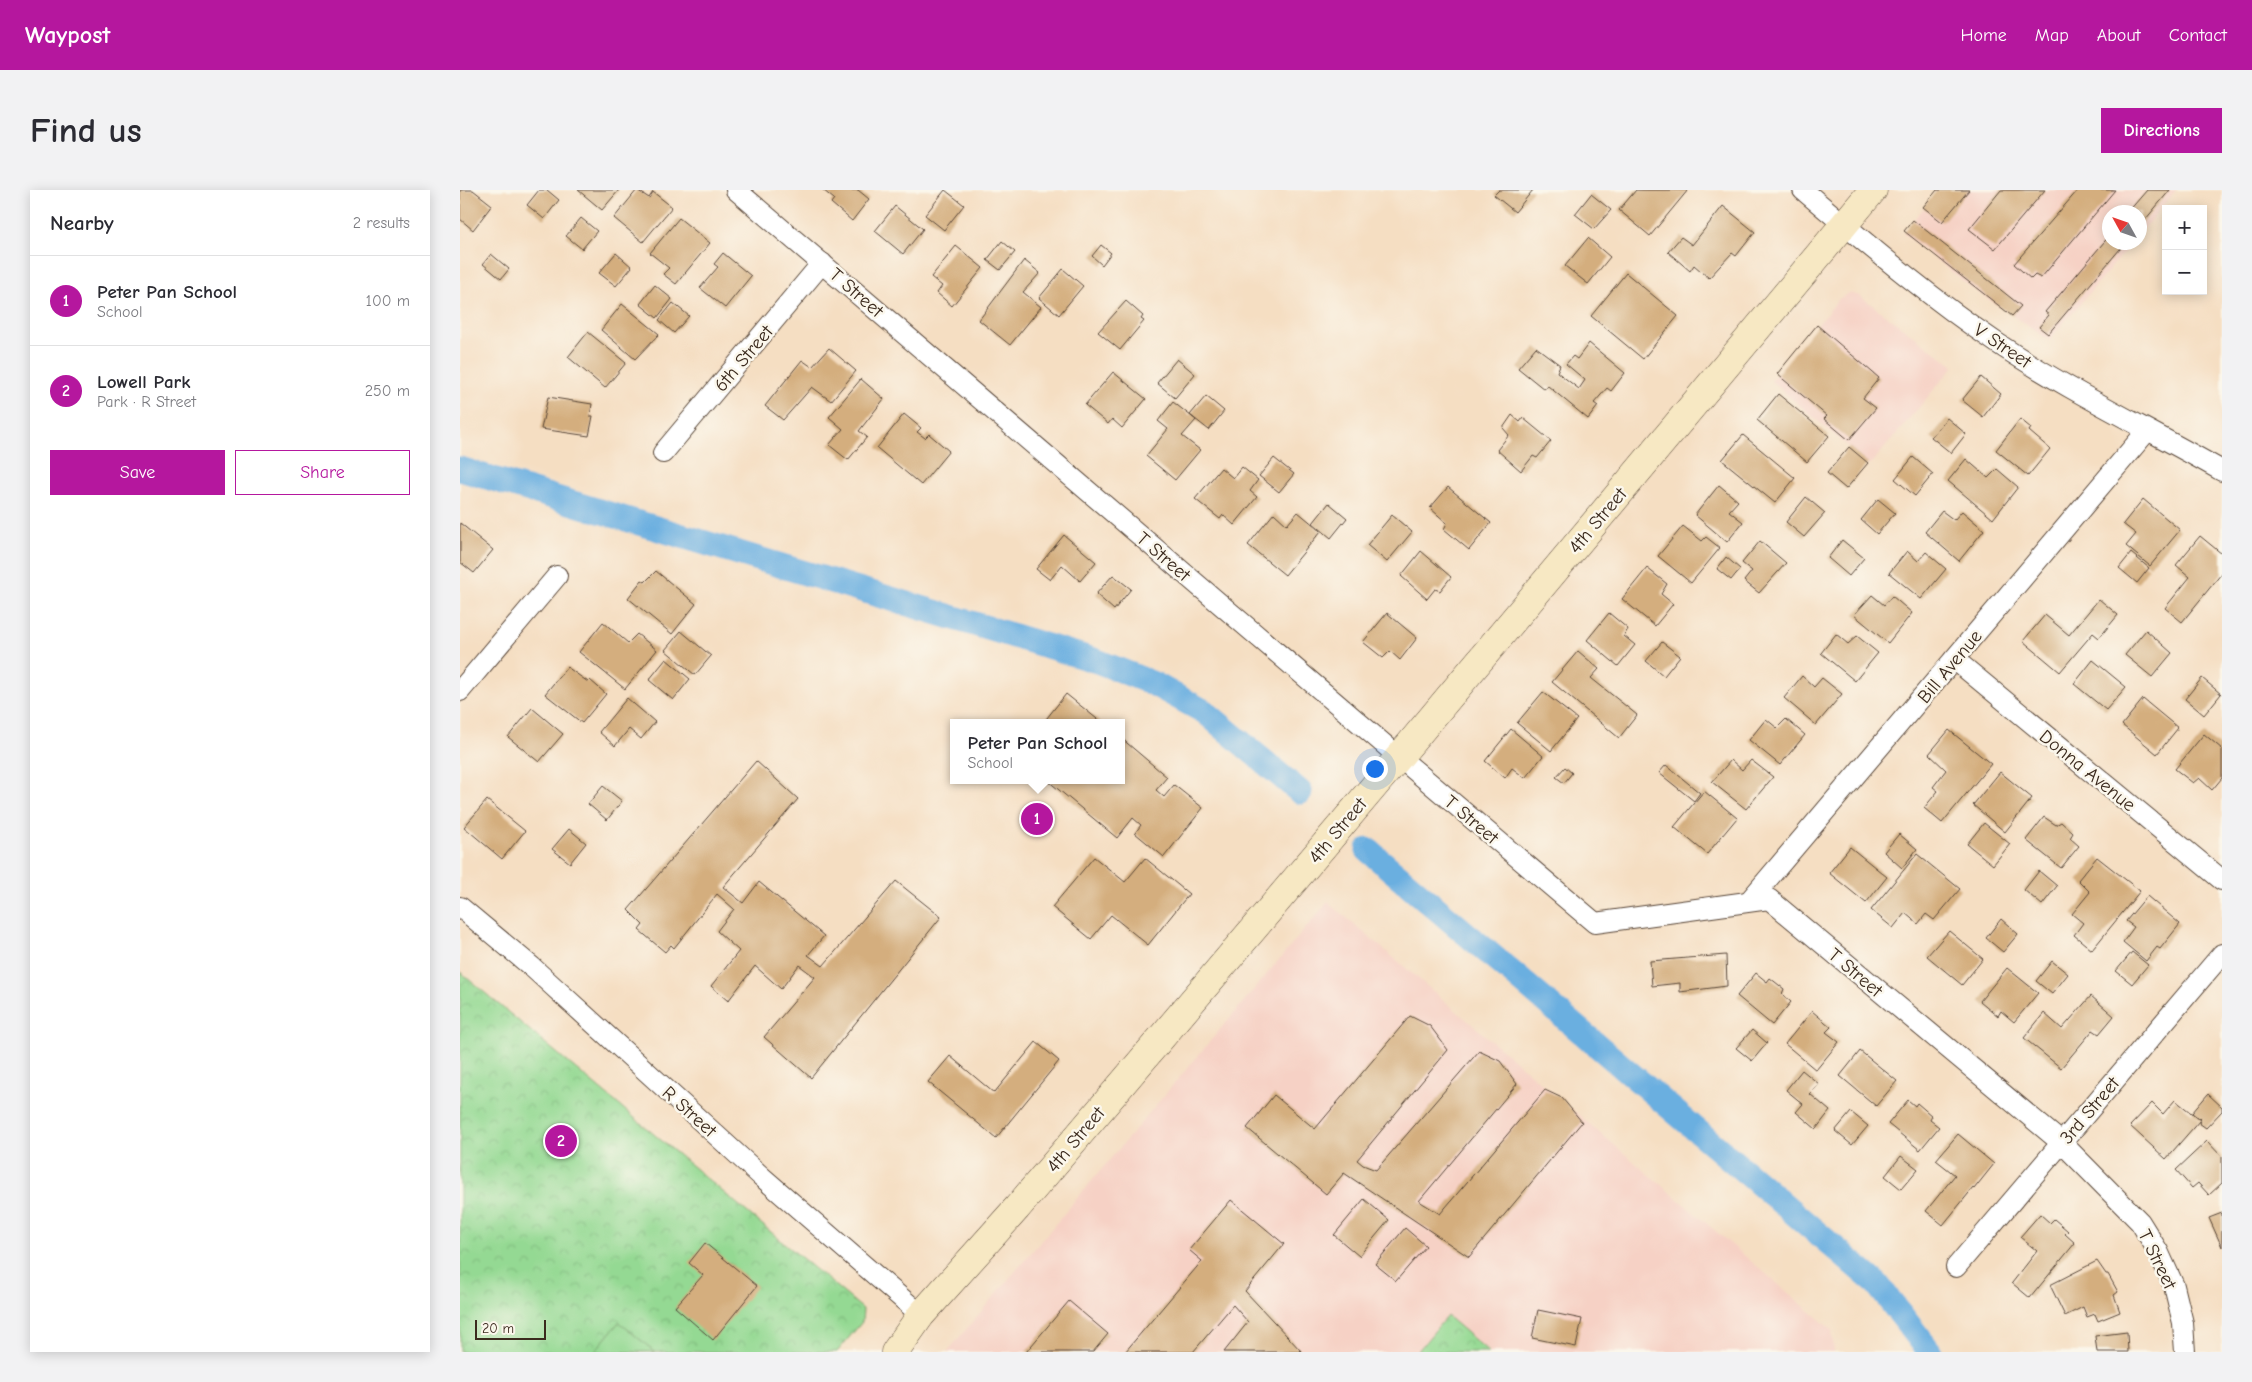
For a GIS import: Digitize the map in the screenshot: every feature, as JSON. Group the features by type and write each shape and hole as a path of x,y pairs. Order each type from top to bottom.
{"street":[{"name":"T Street","path":"736,190 1596,923 1750,900 1769,899 2062,1143 2140,1222 2158,1251 2174,1286 2182,1322 2184,1352"},
{"name":"V Street","path":"1803,190 1920,287 1997,343 2079,394 2222,471"},
{"name":"4th Street","path":"894,1352 921,1315 1017,1208 1399,757 1873,190"},
{"name":"6th Street","path":"663,453 822,263"},
{"name":"Bill Avenue","path":"1750,900 2147,431"},
{"path":"460,691 558,576"},
{"name":"Donna Avenue","path":"1954,659 2222,880"},
{"name":"R Street","path":"460,907 532,967 761,1176 921,1315"},
{"name":"3rd Street","path":"1956,1267 2222,954"}],"shaded area":[{"path":"1939,190 2176,190 2147,225 2147,205 2102,205 2102,250 2126,250 2049,340 1973,289 1903,233"},
{"path":"1849,293 1860,296 1954,366 1870,465 1771,381 1839,299"},
{"path":"1328,902 1832,1330 1834,1352 947,1352"}],"green space":[{"path":"460,972 863,1309 862,1322 837,1352 460,1352"},
{"path":"1447,1316 1489,1352 1417,1352"},
{"path":"619,1322 655,1352 594,1352"}],"building":[{"path":"460,190 473,190 492,205 473,230 460,219"},
{"path":"539,190 547,190 559,200 544,219 527,205"},
{"path":"578,190 619,190 602,210"},
{"path":"637,190 649,198 653,192 672,207 643,242 614,218"},
{"path":"823,190 858,190 869,199 852,221 831,203 834,199"},
{"path":"945,190 964,205 944,230 925,215"},
{"path":"1499,190 1533,190 1515,212 1494,195"},
{"path":"1636,190 1688,190 1650,236 1619,210"},
{"path":"1937,190 1969,190 1942,222 1923,207"},
{"path":"2001,190 2045,190 1995,249 1969,229"},
{"path":"2078,190 2115,190 2041,278 2035,275 2031,279 2014,264"},
{"path":"2147,190 2170,190 2147,218 2147,205 2134,205"},
{"path":"1591,194 1611,210 1594,229 1575,214"},
{"path":"895,206 923,229 903,254 875,231"},
{"path":"1723,206 1755,232 1736,256 1732,253 1709,278 1694,265 1690,271 1668,252 1681,237 1692,245"},
{"path":"581,218 597,231 582,249 566,236"},
{"path":"679,218 710,243 676,284 663,274 669,268 650,253"},
{"path":"1913,220 2021,306 2012,316 1904,231"},
{"path":"1588,238 1610,257 1588,284 1565,266"},
{"path":"1002,241 1015,252 1000,270 987,260"},
{"path":"2102,244 2102,250 2119,250 2048,334 2039,327 2049,315 2045,312"},
{"path":"1101,245 1111,253 1102,265 1092,256"},
{"path":"956,246 983,268 952,306 937,293 942,286 931,277"},
{"path":"616,253 632,267 616,286 599,273"},
{"path":"723,253 751,276 725,308 700,288 718,267 714,264"},
{"path":"491,254 509,269 501,279 483,264"},
{"path":"1024,260 1040,273 1023,292 1041,307 1010,345 979,320"},
{"path":"1063,269 1083,286 1059,315 1039,298"},
{"path":"1626,273 1678,316 1643,359 1591,316"},
{"path":"655,285 672,299 657,318 640,304"},
{"path":"1126,301 1143,316 1141,319 1144,321 1120,350 1098,332"},
{"path":"673,303 689,316 674,333 659,320"},
{"path":"622,304 659,334 635,359 601,330"},
{"path":"1817,325 1879,378 1863,398 1876,408 1849,440 1824,419 1827,416 1777,374"},
{"path":"588,332 626,363 605,388 568,357"},
{"path":"1589,343 1625,373 1611,391 1607,388 1594,403 1598,406 1588,419 1548,386 1544,389 1518,368 1536,347 1560,365 1557,372 1579,389 1585,380 1566,364 1573,356 1577,359"},
{"path":"829,348 856,371 831,401 812,387 783,420 765,406 802,360 812,367"},
{"path":"1177,359 1195,374 1175,398 1157,383"},
{"path":"1113,372 1146,399 1122,428 1112,419 1108,424 1085,405"},
{"path":"1981,377 2001,394 1983,417 1962,400"},
{"path":"861,379 884,399 859,431 867,437 848,460 829,445 843,429 829,417"},
{"path":"1778,394 1829,436 1807,462 1757,420"},
{"path":"1206,396 1224,411 1209,430 1190,415"},
{"path":"548,397 592,404 590,416 593,416 589,436 541,429"},
{"path":"1173,402 1196,420 1182,436 1200,450 1175,480 1146,456 1168,429 1158,421"},
{"path":"904,414 921,428 917,432 925,438 929,434 949,451 921,485 877,448"},
{"path":"1512,415 1520,422 1523,418 1551,441 1537,458 1533,456 1521,471 1497,450 1509,435 1503,428"},
{"path":"1947,418 1966,434 1951,453 1931,437"},
{"path":"2020,419 2031,428 2029,431 2050,449 2028,476 1996,450"},
{"path":"1743,435 1795,478 1775,503 1722,460"},
{"path":"1849,447 1868,463 1846,489 1827,473"},
{"path":"1913,457 1933,474 1915,496 1895,479"},
{"path":"1274,458 1294,474 1279,492 1259,476"},
{"path":"1966,459 1988,478 1997,469 2018,487 1993,519 1948,481"},
{"path":"1242,467 1258,480 1250,491 1257,497 1234,525 1223,515 1220,519 1195,499 1221,468 1233,478"},
{"path":"1719,485 1738,501 1729,511 1743,522 1727,542 1695,515"},
{"path":"1448,487 1491,523 1469,550 1444,529 1447,523 1430,508"},
{"path":"1806,497 1825,513 1804,537 1786,522"},
{"path":"1878,499 1895,513 1877,534 1861,520"},
{"path":"2143,499 2180,530 2150,566 2126,546 2136,534 2123,524"},
{"path":"1329,503 1347,518 1331,538 1313,523"},
{"path":"1942,511 1954,520 1962,511 1984,530 1959,561 1925,532"},
{"path":"1298,512 1321,531 1285,575 1248,545 1274,513 1287,525"},
{"path":"1392,515 1412,532 1387,562 1367,545"},
{"path":"460,523 493,550 474,573 460,562"},
{"path":"1683,526 1702,541 1706,537 1720,548 1691,583 1658,556"},
{"path":"1064,535 1096,562 1080,581 1062,565 1050,580 1036,569"},
{"path":"2200,536 2222,554 2222,573 2182,622 2165,608 2190,577 2176,565"},
{"path":"1842,540 1864,558 1849,576 1828,558"},
{"path":"1760,541 1786,563 1759,593 1744,581 1752,571 1742,563"},
{"path":"1421,551 1451,577 1440,591 1435,589 1427,599 1401,576"},
{"path":"1907,551 1918,561 1926,552 1946,569 1921,599 1889,573"},
{"path":"2131,553 2149,568 2137,583 2119,568"},
{"path":"1726,557 1740,569 1731,580 1717,569"},
{"path":"1647,568 1667,584 1661,594 1673,604 1655,626 1622,599"},
{"path":"656,571 696,604 672,634 628,598 642,580 645,582"},
{"path":"1113,575 1131,589 1114,610 1096,594"},
{"path":"1872,595 1884,605 1892,596 1912,613 1888,643 1854,615"},
{"path":"2099,599 2118,615 2099,638 2093,633 2060,672 2023,641 2045,615 2069,635"},
{"path":"1387,613 1417,638 1400,660 1390,651 1383,658 1363,642"},
{"path":"1609,613 1628,629 1624,636 1635,645 1618,666 1587,640"},
{"path":"603,622 628,643 637,634 657,650 625,689 579,652"},
{"path":"2146,630 2172,653 2152,677 2125,655"},
{"path":"681,631 711,656 695,675 665,650"},
{"path":"1836,634 1848,644 1857,636 1878,653 1855,681 1821,653"},
{"path":"1662,642 1680,656 1664,676 1646,661"},
{"path":"1578,651 1599,669 1591,678 1637,715 1619,738 1552,682"},
{"path":"666,659 690,679 673,700 649,680"},
{"path":"2093,660 2126,687 2106,710 2074,684"},
{"path":"567,667 588,682 590,680 606,694 582,723 545,694"},
{"path":"1802,676 1814,687 1822,678 1842,694 1816,725 1784,698"},
{"path":"2202,678 2221,694 2204,715 2185,699"},
{"path":"1543,692 1577,719 1551,751 1517,723"},
{"path":"1066,694 1097,719 1046,719"},
{"path":"627,698 655,722 641,739 629,729 615,746 599,732"},
{"path":"2143,699 2178,728 2157,754 2122,725"},
{"path":"532,708 563,734 539,762 508,737"},
{"path":"1766,719 1777,728 1786,719 1805,735 1780,765 1749,740"},
{"path":"1511,729 1543,756 1525,778 1512,768 1505,778 1485,761"},
{"path":"1949,730 1991,764 1942,823 1924,808 1938,791 1933,787 1946,770 1929,754"},
{"path":"2204,734 2222,749 2222,778 2212,790 2199,778 2193,783 2175,769"},
{"path":"1125,741 1167,777 1156,790 1164,797 1174,785 1203,808 1164,857 1135,833 1141,825 1133,818 1117,838 1052,784 1125,784"},
{"path":"1731,760 1742,770 1751,760 1773,777 1746,809 1712,782"},
{"path":"756,761 798,799 723,887 743,903 759,882 824,936 808,955 823,966 896,881 941,917 811,1078 764,1037 815,977 799,965 781,989 755,966 728,1001 711,986 739,951 717,931 734,909 717,894 674,948 671,945 665,952 639,930 643,925 628,910"},
{"path":"1666,765 1700,793 1694,801 1659,773"},
{"path":"1565,767 1572,773 1564,783 1556,777"},
{"path":"2000,772 2032,798 2005,832 1973,805"},
{"path":"603,786 622,801 607,820 588,804"},
{"path":"1704,791 1737,818 1707,854 1674,827"},
{"path":"487,800 525,831 502,859 464,827"},
{"path":"2044,817 2056,825 2061,822 2073,833 2070,838 2079,846 2061,868 2026,840"},
{"path":"1984,823 2010,844 1993,865 1967,844"},
{"path":"569,829 586,843 570,863 552,849"},
{"path":"1899,834 1917,849 1902,868 1884,852"},
{"path":"1850,847 1887,877 1866,903 1829,873"},
{"path":"1917,854 1960,889 1934,920 1926,914 1918,924 1905,913 1893,928 1871,910"},
{"path":"1094,857 1125,882 1145,858 1189,894 1148,945 1111,915 1091,939 1052,907"},
{"path":"2097,857 2140,891 2092,950 2074,935 2083,923 2072,914 2090,892 2078,880"},
{"path":"2039,871 2057,886 2042,905 2024,890"},
{"path":"2147,896 2180,924 2160,949 2157,947 2146,961 2123,942 2134,927 2126,921"},
{"path":"2001,919 2018,934 2003,952 1986,938"},
{"path":"1949,931 1983,959 1962,985 1927,956"},
{"path":"2132,952 2148,965 2132,984 2116,971"},
{"path":"1726,955 1727,986 1680,992 1680,983 1652,986 1650,961"},
{"path":"2052,961 2068,974 2052,994 2036,981"},
{"path":"2007,968 2038,993 2014,1022 2001,1011 1998,1016 1980,1001"},
{"path":"1756,973 1767,982 1770,978 1784,989 1782,994 1791,1002 1772,1025 1737,996"},
{"path":"2091,996 2114,1016 2099,1034 2093,1030 2061,1068 2024,1038 2044,1013 2062,1029"},
{"path":"1812,1011 1831,1027 1826,1032 1839,1042 1816,1070 1785,1044"},
{"path":"1410,1016 1430,1026 1448,1050 1357,1160 1363,1165 1376,1170 1479,1051 1500,1061 1517,1084 1419,1201 1440,1214 1545,1090 1562,1098 1582,1122 1469,1257 1344,1173 1326,1194 1247,1128 1274,1095 1315,1129"},
{"path":"1752,1030 1767,1043 1752,1061 1736,1048"},
{"path":"1036,1042 1059,1061 996,1138 928,1082 950,1056 994,1093"},
{"path":"1860,1051 1897,1081 1876,1106 1840,1076"},
{"path":"1802,1070 1819,1084 1810,1094 1830,1111 1816,1129 1796,1112 1803,1104 1786,1090"},
{"path":"2208,1094 2222,1107 2222,1111 2206,1128 2199,1123 2201,1118 2192,1113"},
{"path":"1908,1100 1915,1106 1917,1103 1932,1116 1930,1120 1939,1127 1920,1150 1888,1124"},
{"path":"2175,1100 2200,1120 2166,1159 2130,1126 2152,1103 2163,1114"},
{"path":"1851,1112 1868,1126 1852,1145 1835,1131"},
{"path":"1958,1134 1994,1164 1943,1225 1926,1211 1955,1175 1936,1160"},
{"path":"2207,1141 2222,1157 2222,1183 2209,1195 2198,1183 2192,1188 2176,1170"},
{"path":"1901,1156 1918,1169 1901,1189 1885,1176"},
{"path":"1364,1199 1389,1220 1359,1256 1334,1235"},
{"path":"1231,1200 1284,1244 1245,1291 1302,1352 1224,1352 1248,1322 1233,1305 1193,1352 1125,1352 1202,1261 1189,1250"},
{"path":"2222,1213 2222,1247 2209,1218"},
{"path":"2040,1214 2050,1223 2054,1219 2068,1231 2065,1234 2075,1243 2030,1298 2012,1283 2037,1251 2020,1237"},
{"path":"1405,1228 1426,1246 1396,1281 1375,1264"},
{"path":"705,1243 757,1286 713,1340 675,1307 703,1275 689,1263"},
{"path":"2097,1261 2106,1274 2108,1274 2118,1292 2114,1295 2120,1312 2098,1321 2095,1314 2087,1317 2083,1307 2065,1316 2050,1285"},
{"path":"1069,1301 1108,1334 1093,1352 1026,1352"},
{"path":"1538,1310 1582,1319 1576,1347 1532,1338"},
{"path":"2127,1332 2128,1352 2097,1352 2095,1336"}],"waterway":[{"path":"460,469 1097,661 1154,684 1205,712 1300,792"},
{"path":"1368,850 1877,1284 1930,1352"}],"place":[{"name":"Peter Pan School","path":"1037,819"},
{"name":"Lowell Park","path":"561,1141"}]}
